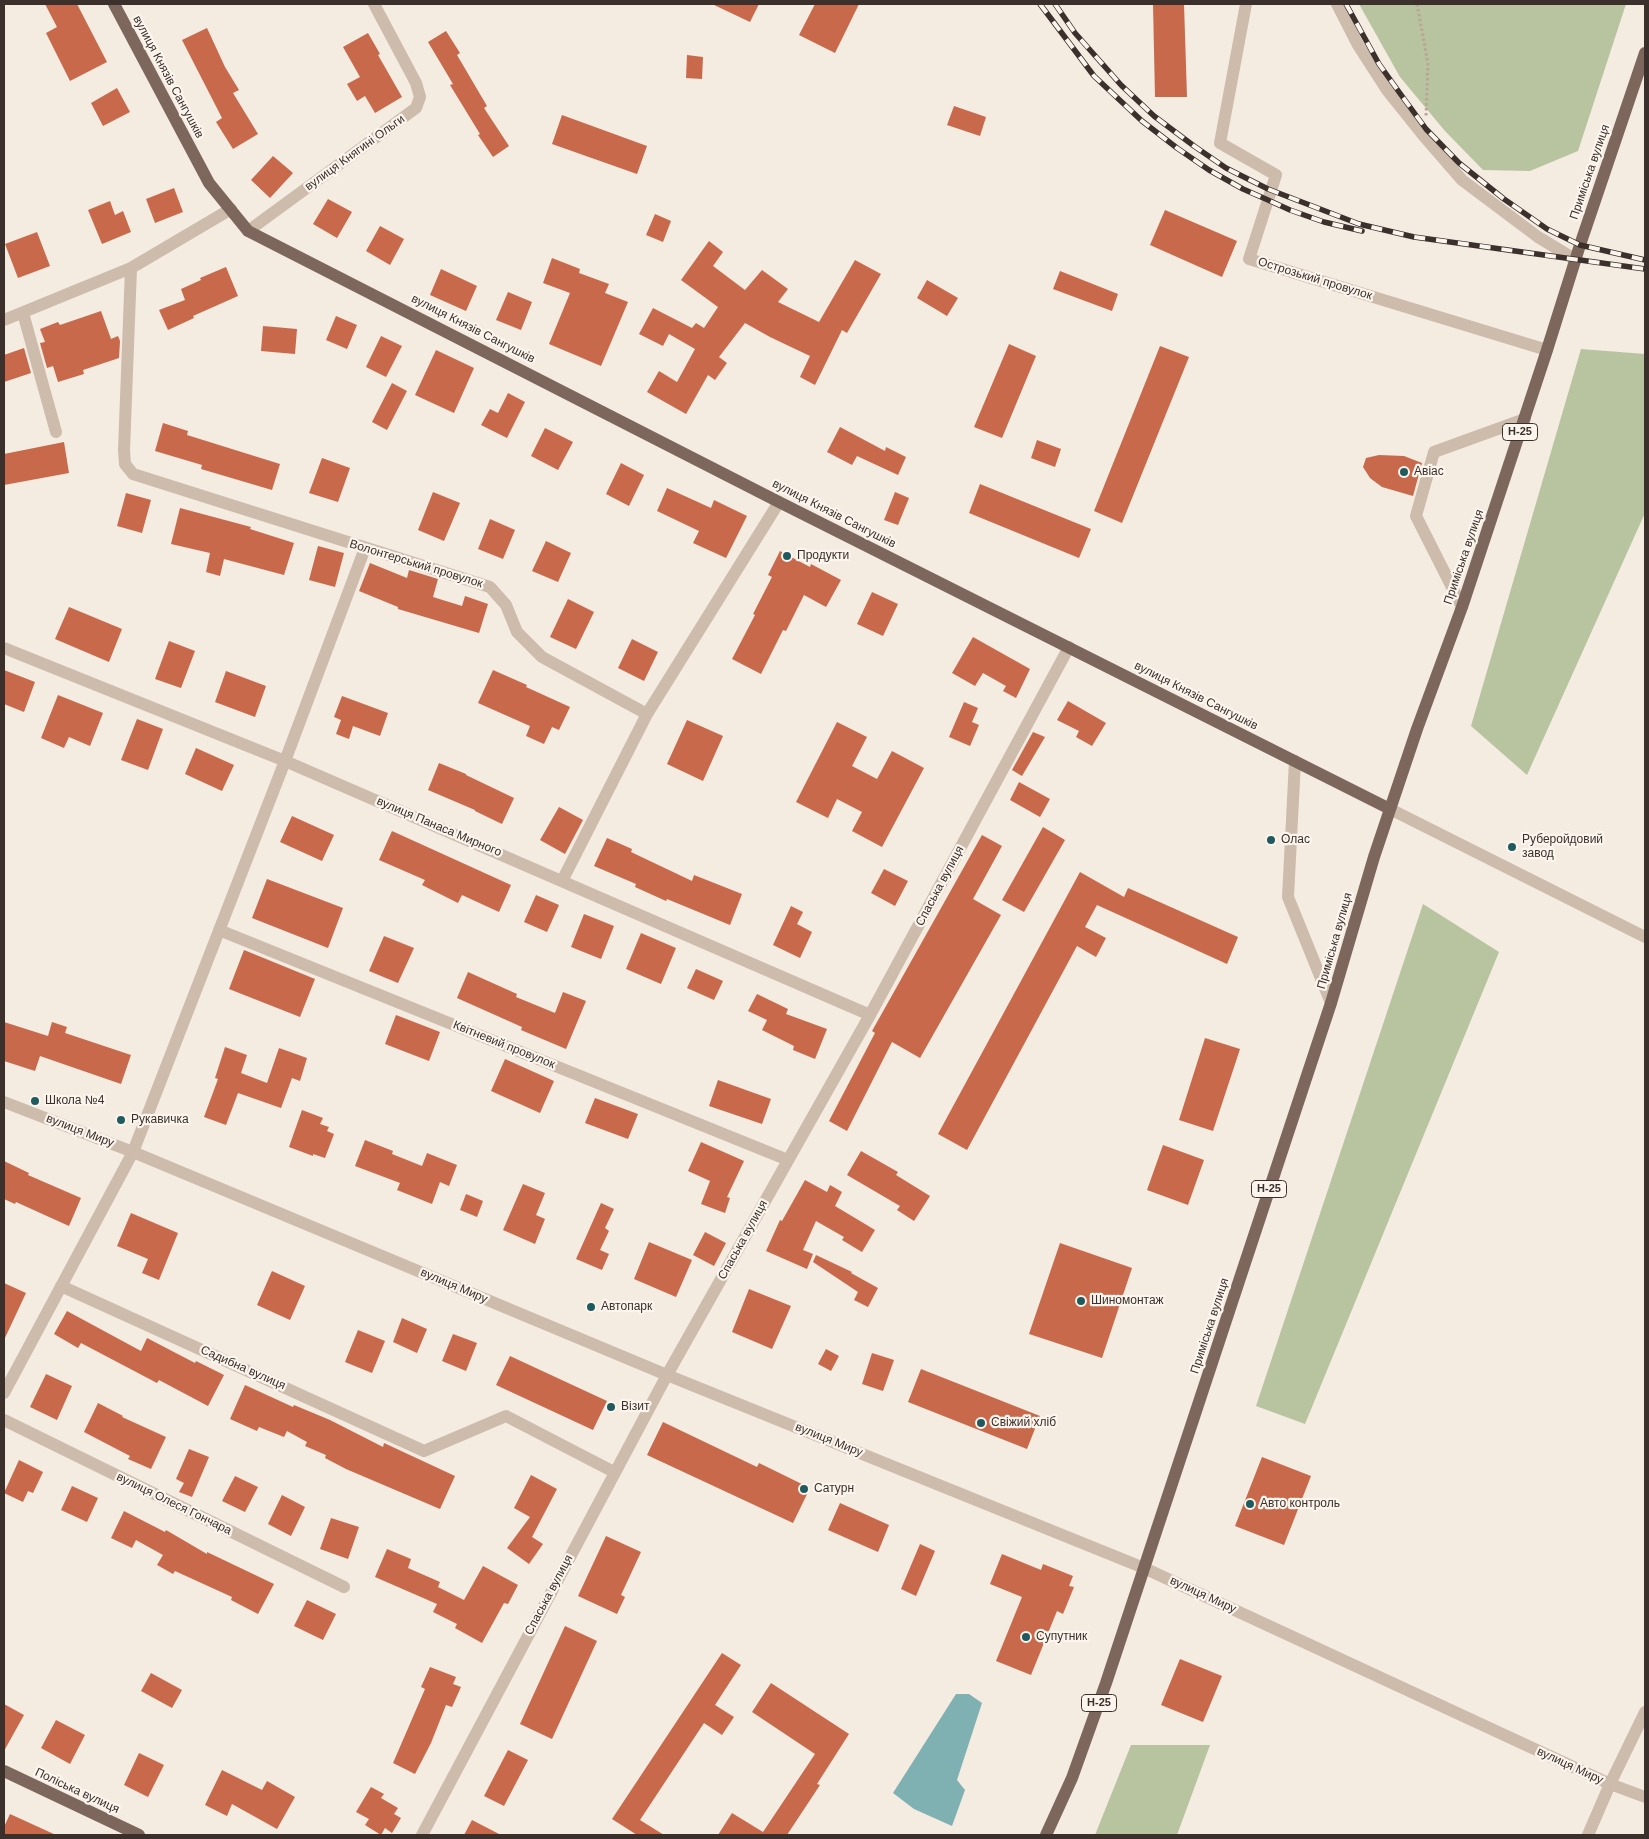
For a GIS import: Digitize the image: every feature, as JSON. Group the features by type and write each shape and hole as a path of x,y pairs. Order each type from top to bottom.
{"main road":[{"name":"вулиця Князів Сангушків","path":"114,4 209,183 248,231 779,502 1390,809"},
{"name":"Приміська вулиця","path":"1046,1835 1072,1778 1144,1568 1331,1003 1374,857 1417,729 1462,607 1645,53"},
{"name":"Поліська вулиця","path":"4,1772 139,1835"}],"street":[{"name":"вулиця Княгині Ольги","path":"248,231 416,108 420,96 416,83 374,4"},
{"name":"Острозький провулок","path":"1246,4 1220,143 1276,175 1249,259 1547,350"},
{"path":"1336,4 1358,45 1387,90 1423,136 1462,180 1538,237 1576,260"},
{"path":"4,320 131,268 231,210"},
{"name":"Волонтерський провулок","path":"131,268 124,450 125,464 132,474 490,587 506,605 517,632 542,657 647,714"},
{"path":"23,313 56,432"},
{"path":"1462,607 1416,516 1434,452 1525,419"},
{"path":"562,880 647,714 779,502"},
{"path":"4,1393 133,1152 285,762 365,548"},
{"name":"Спаська вулиця","path":"422,1835 614,1472 870,1015 1069,647"},
{"name":"вулиця Панаса Мирного","path":"4,648 285,762 562,880 870,1015"},
{"path":"1295,761 1288,897 1331,1003"},
{"name":"вулиця Князів Сангушків","path":"1390,809 1645,937"},
{"name":"Квітневий провулок","path":"219,930 788,1160"},
{"name":"вулиця Миру","path":"4,1102 133,1152 667,1375 1144,1568 1610,1784 1645,1797"},
{"name":"Садибна вулиця","path":"61,1286 424,1451 506,1416 614,1472"},
{"name":"вулиця Олеся Гончара","path":"4,1420 344,1587"},
{"path":"1588,1835 1645,1712"}],"path":[{"path":"1418,4 1428,64 1426,129 1423,136"}],"green space":[{"path":"1359,4 1626,4 1578,151 1530,171 1483,170 1445,131 1400,77"},
{"path":"1581,349 1645,354 1645,513 1527,775 1471,726"},
{"path":"1423,904 1499,952 1305,1424 1256,1406"},
{"path":"1131,1745 1210,1745 1177,1835 1095,1835"}],"water":[{"path":"956,1694 969,1694 982,1703 957,1780 965,1790 952,1826 914,1809 893,1793"}],"building":[{"path":"45,4 77,4 107,62 70,81 46,33 57,27"},
{"path":"712,4 759,4 750,22"},
{"path":"815,4 859,4 835,53 799,35"},
{"path":"1153,4 1184,4 1187,97 1155,97"},
{"path":"207,28 225,67 239,90 233,93 258,134 233,149 216,122 222,118 182,40"},
{"path":"446,31 460,53 457,55 487,106 484,108 509,146 493,157 478,135 480,134 450,85 453,84 428,42"},
{"path":"368,33 402,97 375,113 365,96 357,101 347,84 360,77 343,47"},
{"path":"687,55 703,57 702,79 686,78"},
{"path":"117,88 130,112 103,126 91,103"},
{"path":"954,106 986,117 980,136 947,125"},
{"path":"562,115 647,146 637,174 552,144"},
{"path":"273,156 293,173 270,198 251,180"},
{"path":"174,188 183,212 155,223 146,199"},
{"path":"328,199 352,212 337,238 313,224"},
{"path":"110,201 115,215 123,211 131,232 102,244 88,210"},
{"path":"1165,210 1237,241 1222,277 1150,245"},
{"path":"655,214 671,221 663,242 646,235"},
{"path":"380,226 404,239 390,265 366,251"},
{"path":"37,232 50,266 18,278 5,244"},
{"path":"709,241 723,252 713,266 745,290 762,270 788,289 778,302 819,322 855,260 881,274 847,333 842,330 815,385 800,377 810,356 745,323 719,357 727,363 715,380 708,375 686,414 647,392 659,371 677,382 695,349 669,334 663,346 639,334 653,308 692,328 696,323 704,328 718,307 681,280"},
{"path":"552,258 580,269 579,273 609,284 605,293 628,302 601,366 549,344 570,293 543,283"},
{"path":"226,267 238,296 193,316 194,318 168,330 159,310 185,300 181,289 201,280 200,278"},
{"path":"441,269 477,286 466,311 430,295"},
{"path":"1060,271 1118,294 1112,311 1053,289"},
{"path":"927,280 958,298 947,316 917,298"},
{"path":"508,292 532,302 521,330 496,320"},
{"path":"101,311 111,339 118,336 120,341 119,358 83,370 84,374 58,382 53,366 47,368 40,343 45,342 40,329 58,322 60,325"},
{"path":"336,316 357,325 347,349 326,340"},
{"path":"263,326 297,329 295,354 261,351"},
{"path":"381,336 402,346 386,377 366,367"},
{"path":"1009,344 1036,356 1002,438 974,427"},
{"path":"1160,346 1189,357 1122,523 1094,511"},
{"path":"24,348 31,373 4,382 4,355"},
{"path":"436,350 474,368 454,413 415,395"},
{"path":"392,383 407,391 387,430 372,422"},
{"path":"508,393 525,402 507,438 481,425 490,409 498,413"},
{"path":"163,423 188,431 187,435 280,464 272,490 201,469 202,465 155,451"},
{"path":"840,427 885,451 886,447 906,457 898,475 857,456 852,465 827,452"},
{"path":"545,428 573,442 558,470 531,456"},
{"path":"1037,440 1061,449 1055,467 1031,458"},
{"path":"64,442 69,473 4,485 4,454"},
{"path":"1379,455 1404,456 1422,463 1413,496 1382,487 1370,478 1363,467 1366,458"},
{"path":"322,458 350,468 338,502 309,493"},
{"path":"621,463 644,475 629,506 606,494"},
{"path":"980,484 1091,529 1079,558 969,513"},
{"path":"667,488 711,508 714,500 747,516 726,558 693,543 699,531 657,511"},
{"path":"433,492 460,503 444,541 418,530"},
{"path":"895,492 909,498 898,525 884,520"},
{"path":"126,493 151,500 142,533 117,526"},
{"path":"180,508 251,527 250,529 294,543 284,575 224,559 220,576 206,572 210,553 171,544"},
{"path":"490,519 515,530 503,559 478,549"},
{"path":"546,541 571,553 558,582 532,571"},
{"path":"318,546 344,553 335,587 309,580"},
{"path":"780,551 810,567 811,564 841,580 826,607 804,595 786,631 783,630 761,674 732,659 772,577 768,575"},
{"path":"370,563 407,578 409,570 438,579 433,597 462,606 465,596 488,604 479,633 398,609 398,607 359,591"},
{"path":"872,592 898,604 883,636 857,624"},
{"path":"568,599 594,612 576,649 550,637"},
{"path":"69,607 122,629 109,662 55,639"},
{"path":"973,637 1030,669 1016,698 1003,691 1006,686 983,673 975,686 952,673"},
{"path":"632,639 658,652 644,681 618,668"},
{"path":"169,641 195,651 181,688 155,679"},
{"path":"4,670 35,682 24,712 4,704"},
{"path":"493,670 570,707 559,730 552,727 544,744 526,736 530,726 478,703"},
{"path":"226,671 266,686 255,717 215,702"},
{"path":"58,695 103,713 90,746 69,737 64,748 41,738"},
{"path":"342,696 388,713 380,736 353,726 349,739 336,734 341,720 334,717"},
{"path":"1068,701 1106,723 1092,746 1076,737 1079,731 1057,720"},
{"path":"964,702 978,708 972,722 979,725 970,746 949,737"},
{"path":"137,719 163,729 148,770 121,760"},
{"path":"687,720 723,736 703,781 667,764"},
{"path":"837,722 867,737 852,766 877,779 892,751 924,768 882,847 852,831 862,812 837,799 828,818 796,802"},
{"path":"1033,732 1045,737 1022,776 1012,770"},
{"path":"196,748 234,765 222,791 185,774"},
{"path":"439,763 514,798 502,824 428,790"},
{"path":"1019,782 1050,799 1040,817 1010,800"},
{"path":"559,807 583,820 565,854 540,840"},
{"path":"292,816 334,835 322,861 280,842"},
{"path":"1043,827 1065,840 1024,912 1002,900"},
{"path":"392,831 511,885 499,912 462,895 458,903 422,885 425,880 379,860"},
{"path":"982,835 1002,846 973,899 1001,915 920,1058 892,1042 847,1131 829,1121 875,1033 872,1031"},
{"path":"607,838 632,849 631,852 692,881 694,875 742,894 730,925 667,899 666,901 635,887 636,884 594,866"},
{"path":"884,869 908,881 895,906 871,893"},
{"path":"1080,872 1124,897 1128,888 1238,937 1227,964 1097,905 1085,927 1106,938 1096,957 1077,946 967,1150 938,1134"},
{"path":"267,879 343,908 328,948 252,918"},
{"path":"536,895 559,905 547,932 524,922"},
{"path":"791,906 803,912 797,924 812,932 800,958 773,945"},
{"path":"584,914 614,926 601,959 571,947"},
{"path":"641,933 676,948 661,984 626,969"},
{"path":"384,936 414,948 398,983 369,971"},
{"path":"244,950 315,979 300,1017 229,989"},
{"path":"696,969 723,981 714,1000 687,988"},
{"path":"468,972 517,994 516,997 555,1013 563,992 586,1001 566,1049 521,1030 522,1027 457,998"},
{"path":"757,994 788,1009 786,1014 827,1029 815,1059 793,1050 794,1046 762,1030 767,1020 748,1011"},
{"path":"396,1015 440,1032 429,1061 385,1044"},
{"path":"4,1022 48,1036 52,1022 67,1027 65,1033 131,1055 121,1084 40,1056 35,1071 4,1061"},
{"path":"1205,1038 1240,1049 1213,1131 1179,1120"},
{"path":"225,1047 247,1055 241,1073 267,1083 279,1048 307,1058 300,1081 292,1078 281,1108 238,1093 226,1125 204,1117 218,1079 215,1078"},
{"path":"505,1059 554,1081 540,1113 491,1091"},
{"path":"718,1080 771,1099 762,1124 709,1106"},
{"path":"595,1098 638,1114 628,1139 585,1123"},
{"path":"302,1110 323,1118 320,1124 329,1127 327,1131 334,1134 325,1158 313,1154 313,1156 289,1147"},
{"path":"365,1140 393,1151 392,1154 422,1166 427,1153 457,1165 449,1186 440,1182 432,1204 397,1190 400,1183 355,1166"},
{"path":"701,1142 744,1161 727,1197 730,1198 725,1213 701,1204 710,1181 688,1171"},
{"path":"1163,1145 1204,1160 1188,1205 1147,1190"},
{"path":"861,1151 898,1172 896,1175 930,1196 914,1221 897,1210 900,1206 847,1175"},
{"path":"4,1161 29,1173 28,1175 81,1198 69,1226 16,1202 15,1204 4,1199"},
{"path":"805,1180 827,1192 830,1185 842,1192 835,1206 875,1230 862,1252 842,1240 844,1237 816,1221 803,1250 813,1254 807,1269 766,1251 780,1220 782,1221"},
{"path":"523,1184 545,1193 536,1215 545,1219 535,1244 503,1230"},
{"path":"466,1194 483,1201 477,1217 460,1210"},
{"path":"601,1203 614,1209 605,1228 609,1231 600,1250 609,1254 602,1270 576,1259"},
{"path":"131,1213 178,1233 159,1280 142,1273 148,1259 117,1246"},
{"path":"705,1232 726,1243 714,1266 693,1255"},
{"path":"649,1242 692,1260 676,1297 634,1279"},
{"name":"Шиномонтаж","path":"1060,1243 1132,1268 1102,1358 1029,1334"},
{"path":"816,1255 852,1272 878,1288 868,1307 854,1300 858,1292 813,1262"},
{"path":"272,1271 305,1286 290,1320 257,1305"},
{"path":"4,1283 26,1293 4,1340"},
{"path":"749,1289 791,1306 772,1349 732,1332"},
{"path":"67,1311 141,1351 147,1338 195,1363 196,1361 224,1375 208,1406 159,1380 157,1383 81,1343 78,1348 54,1334"},
{"path":"402,1318 427,1329 417,1353 393,1342"},
{"path":"358,1330 385,1341 372,1373 345,1362"},
{"path":"453,1334 477,1343 466,1371 442,1361"},
{"path":"826,1349 839,1356 831,1371 818,1364"},
{"path":"872,1353 894,1360 883,1391 862,1384"},
{"path":"510,1356 607,1401 593,1430 496,1385"},
{"path":"921,1369 1040,1416 1027,1449 908,1402"},
{"path":"46,1374 72,1386 57,1420 30,1407"},
{"path":"245,1385 293,1407 294,1405 330,1420 383,1447 384,1443 455,1476 440,1509 346,1469 325,1458 326,1455 305,1446 307,1442 287,1431 284,1437 259,1427 257,1431 230,1419"},
{"path":"98,1403 122,1417 166,1437 151,1469 128,1459 130,1456 84,1432"},
{"path":"663,1422 757,1467 759,1463 810,1488 793,1523 647,1455"},
{"path":"189,1449 209,1457 192,1497 179,1492 184,1483 176,1479"},
{"path":"1262,1457 1311,1476 1284,1545 1235,1526"},
{"path":"19,1460 43,1472 33,1493 28,1491 23,1502 4,1493"},
{"path":"531,1475 557,1489 532,1537 543,1544 529,1564 507,1548 530,1517 514,1508"},
{"path":"235,1476 258,1487 245,1512 222,1501"},
{"path":"72,1486 98,1498 87,1522 61,1510"},
{"path":"282,1495 305,1507 291,1536 268,1524"},
{"path":"840,1503 889,1525 878,1552 828,1530"},
{"path":"124,1511 165,1532 166,1530 207,1554 207,1552 274,1584 258,1614 231,1600 232,1597 175,1571 173,1574 157,1565 163,1555 136,1540 132,1548 111,1538"},
{"path":"331,1518 359,1527 348,1559 320,1549"},
{"path":"606,1536 641,1552 621,1595 625,1597 617,1614 578,1596"},
{"path":"920,1544 935,1551 916,1596 901,1589"},
{"path":"387,1549 411,1559 408,1568 440,1582 438,1587 464,1600 483,1566 518,1585 508,1604 504,1603 482,1643 455,1628 457,1624 433,1612 437,1604 375,1577"},
{"name":"Супутник","path":"1002,1554 1041,1570 1043,1564 1073,1576 1069,1586 1074,1587 1063,1614 1057,1611 1031,1675 996,1661 1022,1597 990,1584"},
{"path":"307,1600 336,1614 323,1640 294,1626"},
{"path":"565,1626 597,1641 552,1739 520,1724"},
{"path":"722,1653 741,1665 715,1705 734,1717 722,1735 704,1723 640,1820 664,1835 637,1835 612,1819"},
{"path":"1180,1659 1222,1676 1203,1722 1161,1705"},
{"path":"430,1667 456,1677 453,1684 461,1687 452,1707 446,1705 431,1743 415,1774 393,1763 425,1689 421,1687"},
{"path":"151,1673 182,1690 172,1708 141,1691"},
{"path":"771,1683 849,1734 817,1784 820,1785 787,1835 718,1835 732,1813 763,1832 815,1754 752,1712"},
{"path":"4,1704 24,1715 4,1751"},
{"path":"56,1720 85,1735 70,1764 41,1748"},
{"path":"508,1750 528,1760 504,1806 484,1796"},
{"path":"139,1753 164,1765 148,1797 124,1785"},
{"path":"222,1770 262,1790 267,1781 295,1797 277,1829 232,1804 227,1816 205,1805"},
{"path":"371,1787 384,1794 381,1798 398,1808 394,1814 401,1818 392,1833 385,1828 381,1835 365,1825 369,1819 356,1812"},
{"path":"10,1814 56,1835 4,1835 4,1827"},
{"path":"472,1820 501,1835 464,1835"}],"railway":[{"path":"1040,4 1094,76 1142,121 1177,148 1209,170 1243,189 1290,210 1324,222 1362,231"},
{"path":"1055,4 1075,33 1121,85 1154,116 1226,168 1268,189 1359,224 1414,237 1645,269"},
{"path":"1346,4 1379,64 1426,129 1459,163 1504,199 1547,229 1580,245 1645,260"}],"place":[{"name":"Авіас","path":"1404,472"},
{"name":"Продукти","path":"787,556"},
{"name":"Олас","path":"1271,840"},
{"name":"Руберойдовий завод","path":"1512,847"},
{"name":"Школа №4","path":"35,1101"},
{"name":"Рукавичка","path":"121,1120"},
{"name":"Шиномонтаж","path":"1081,1301"},
{"name":"Автопарк","path":"591,1307"},
{"name":"Візит","path":"611,1407"},
{"name":"Свіжий хліб","path":"981,1423"},
{"name":"Сатурн","path":"804,1489"},
{"name":"Авто контроль","path":"1250,1504"},
{"name":"Супутник","path":"1026,1637"}]}
